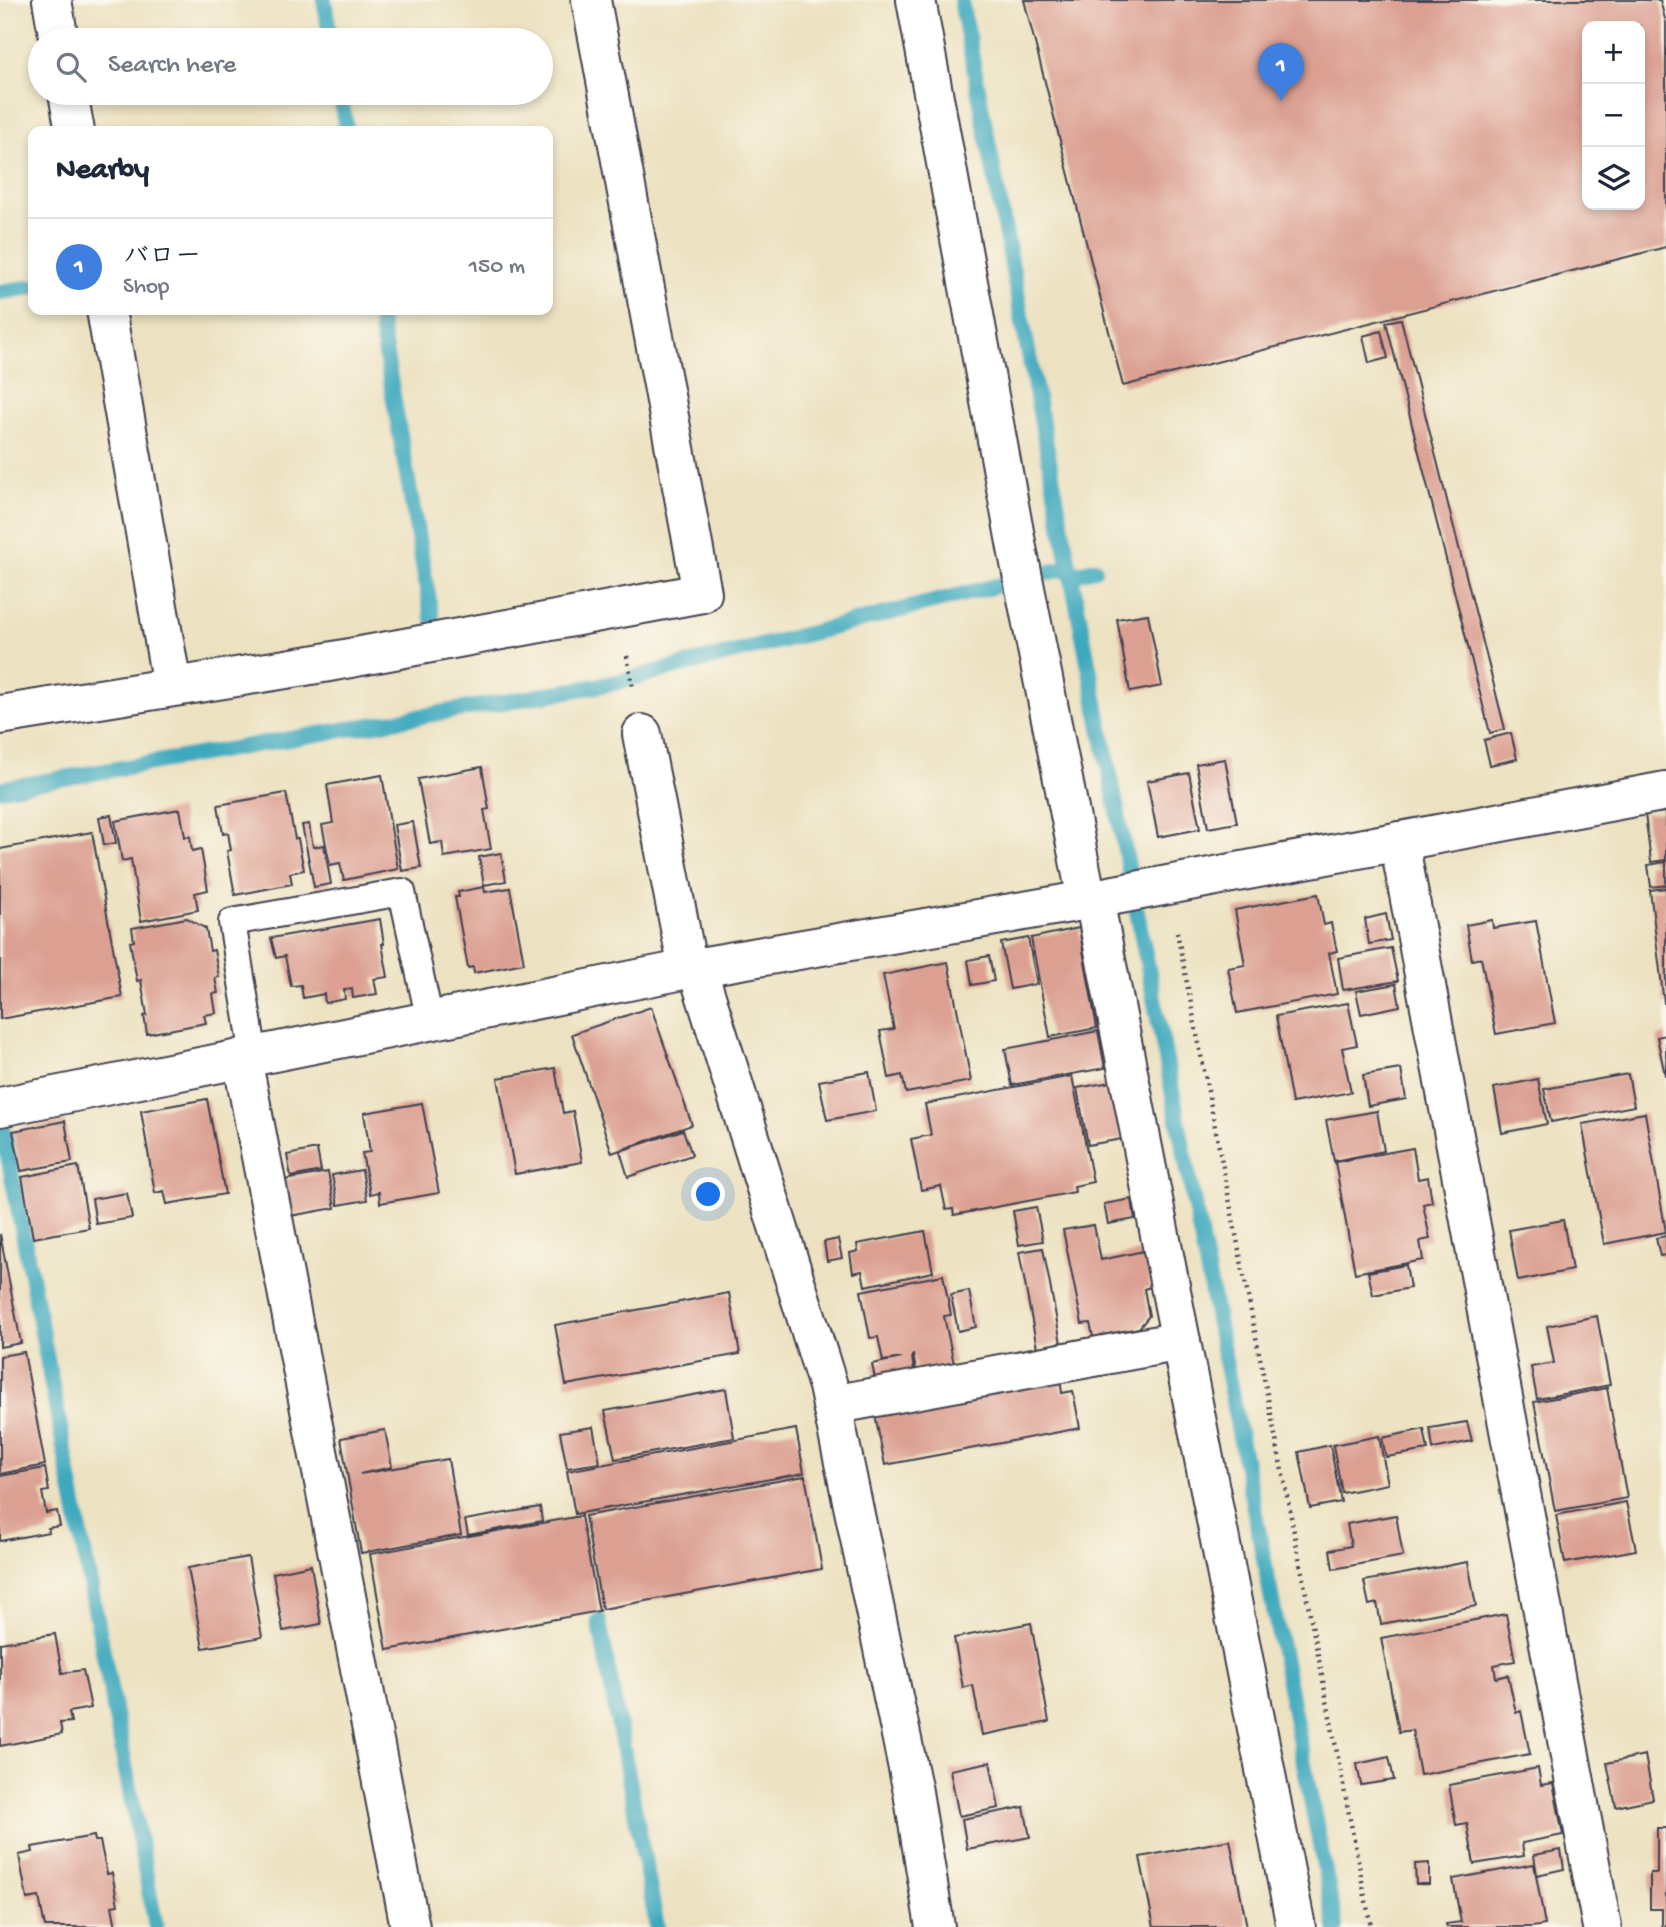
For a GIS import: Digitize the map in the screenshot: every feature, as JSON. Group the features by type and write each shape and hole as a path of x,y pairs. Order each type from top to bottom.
{"street":[{"path":"52,0 57,28"},
{"path":"0,715 323,663 702,593 591,0"},
{"path":"916,0 1017,548 1093,899 1296,1927"},
{"path":"70,105 74,126"},
{"path":"107,315 172,686"},
{"path":"642,734 693,968 828,1386 912,1792 935,1927"},
{"path":"0,1107 693,968 1093,899 1666,791"},
{"path":"1399,842 1602,1927"},
{"path":"248,1057 410,1927"},
{"path":"832,1405 1181,1341"}],"lane":[{"path":"248,1057 232,922 402,892 430,1021"}],"path":[{"path":"625,648 635,696"},
{"path":"1164,886 1371,1927"}],"building":[{"path":"1024,0 1660,0 1666,23 1666,247 1123,386"},
{"path":"1401,319 1505,729 1490,733 1386,322"},
{"path":"1381,331 1388,358 1369,363 1363,336"},
{"path":"1148,614 1162,686 1130,692 1117,619"},
{"path":"1511,733 1517,759 1490,765 1484,740"},
{"path":"1225,759 1237,823 1208,828 1196,764"},
{"path":"482,767 489,809 484,810 491,849 444,857 442,842 430,844 418,779"},
{"path":"1189,773 1200,829 1158,837 1147,781"},
{"path":"382,775 398,869 344,880 340,863 330,865 322,825 333,823 327,785"},
{"path":"286,793 304,870 290,873 292,884 235,895 227,851 231,850 228,833 223,834 218,805"},
{"path":"180,809 185,837 190,836 192,851 201,849 208,890 195,893 198,910 141,921 131,859 122,861 115,821"},
{"path":"1666,812 1666,860 1651,862 1645,814"},
{"path":"111,815 116,843 104,845 99,817"},
{"path":"413,822 421,868 402,871 394,825"},
{"path":"309,824 313,847 324,845 331,884 314,887 302,825"},
{"path":"92,832 122,997 0,1019 0,849"},
{"path":"501,853 506,881 484,885 479,857"},
{"path":"1666,862 1666,885 1651,887 1648,865"},
{"path":"484,887 485,892 510,888 524,963 474,973 473,967 468,968 455,897 459,897 458,892"},
{"path":"1666,888 1666,1003 1664,1003 1650,890"},
{"path":"1318,894 1324,925 1331,923 1337,951 1329,953 1337,994 1237,1013 1228,968 1245,965 1235,910"},
{"path":"1386,914 1391,940 1369,944 1365,919"},
{"path":"187,918 206,929 210,951 214,950 219,977 215,978 218,993 213,994 216,1013 204,1015 206,1023 147,1034 141,980 137,981 130,942 134,941 132,928"},
{"path":"380,919 388,977 374,979 377,994 353,998 352,989 344,990 345,999 325,1003 324,994 303,998 301,985 291,986 285,956 276,958 271,938"},
{"path":"1492,920 1493,928 1536,921 1555,1023 1496,1034 1481,958 1472,960 1466,925"},
{"path":"1079,928 1097,1028 1050,1037 1031,938"},
{"path":"1028,938 1037,984 1010,989 1001,943"},
{"path":"1391,948 1398,981 1343,990 1338,958"},
{"path":"989,956 994,981 972,985 968,960"},
{"path":"948,962 971,1081 906,1093 902,1075 889,1078 880,1031 894,1029 883,975"},
{"path":"1396,984 1400,1006 1361,1014 1356,991"},
{"path":"1348,1003 1357,1045 1342,1048 1351,1092 1292,1103 1276,1016"},
{"path":"651,1007 692,1125 612,1153 572,1034"},
{"path":"1098,1031 1105,1068 1012,1085 1005,1049"},
{"path":"1666,1035 1666,1075 1665,1075 1657,1037"},
{"path":"555,1068 563,1113 573,1111 582,1162 515,1174 498,1078"},
{"path":"1401,1069 1406,1099 1368,1106 1363,1075"},
{"path":"869,1072 876,1111 827,1120 819,1081"},
{"path":"1628,1074 1634,1106 1551,1122 1544,1089"},
{"path":"1072,1076 1093,1182 1074,1186 1075,1192 954,1215 953,1209 946,1210 941,1186 921,1190 911,1139 931,1135 925,1104"},
{"path":"1538,1079 1547,1124 1502,1133 1494,1088"},
{"path":"1111,1082 1122,1139 1088,1145 1077,1088"},
{"path":"207,1099 225,1194 167,1204 164,1191 155,1193 141,1111"},
{"path":"422,1103 439,1193 380,1203 379,1192 370,1194 362,1153 370,1152 364,1113"},
{"path":"1377,1111 1384,1151 1334,1161 1326,1120"},
{"path":"1645,1113 1666,1232 1604,1244 1582,1124"},
{"path":"65,1121 72,1162 21,1171 13,1131"},
{"path":"683,1130 692,1155 628,1177 620,1151"},
{"path":"1413,1148 1418,1179 1428,1177 1432,1202 1423,1204 1430,1239 1420,1241 1423,1260 1355,1273 1335,1162"},
{"path":"317,1149 321,1171 291,1177 287,1155"},
{"path":"78,1166 89,1228 33,1238 22,1177"},
{"path":"362,1170 367,1200 338,1205 332,1175"},
{"path":"328,1172 335,1208 290,1216 284,1180"},
{"path":"127,1193 132,1218 96,1224 92,1199"},
{"path":"1132,1199 1135,1219 1108,1224 1104,1204"},
{"path":"1036,1207 1043,1241 1019,1245 1013,1211"},
{"path":"1563,1220 1572,1270 1518,1281 1509,1230"},
{"path":"1094,1225 1101,1260 1144,1251 1150,1287 1144,1289 1149,1316 1139,1328 1093,1337 1090,1323 1082,1324 1063,1230"},
{"path":"925,1231 933,1272 865,1286 862,1271 853,1273 850,1253 858,1251 857,1244"},
{"path":"0,1234 21,1343 0,1347"},
{"path":"1666,1236 1666,1255 1660,1256 1656,1238"},
{"path":"838,1239 842,1258 827,1261 824,1242"},
{"path":"1043,1248 1061,1343 1037,1348 1019,1252"},
{"path":"1406,1265 1410,1288 1373,1295 1368,1272"},
{"path":"943,1275 951,1315 944,1316 954,1364 916,1371 913,1355 914,1372 875,1379 872,1364 902,1358 883,1361 878,1337 870,1338 861,1291"},
{"path":"969,1291 976,1327 958,1331 951,1295"},
{"path":"729,1293 740,1354 566,1385 555,1325"},
{"path":"1597,1316 1610,1385 1537,1399 1531,1367 1554,1363 1547,1326"},
{"path":"24,1352 45,1465 0,1474 0,1356"},
{"path":"1060,1379 1062,1393 1073,1391 1080,1428 885,1465 875,1415"},
{"path":"1607,1388 1627,1498 1555,1511 1534,1402"},
{"path":"726,1389 734,1438 615,1459 605,1411"},
{"path":"1467,1422 1472,1441 1433,1449 1430,1428"},
{"path":"593,1427 600,1463 567,1468 560,1432"},
{"path":"796,1429 804,1473 575,1514 567,1471"},
{"path":"1424,1429 1428,1450 1386,1457 1382,1438"},
{"path":"385,1430 392,1467 360,1474 448,1459 461,1535 361,1553 341,1438"},
{"path":"1379,1436 1388,1484 1342,1493 1333,1445"},
{"path":"1330,1445 1341,1502 1310,1508 1299,1452"},
{"path":"45,1468 49,1491 42,1492 46,1513 57,1511 60,1526 48,1528 49,1532 0,1541 0,1476"},
{"path":"805,1476 822,1569 602,1609 585,1516"},
{"path":"1626,1502 1636,1550 1565,1563 1556,1515"},
{"path":"540,1507 542,1521 468,1535 465,1520"},
{"path":"1396,1515 1403,1556 1333,1569 1330,1550 1351,1546 1347,1524"},
{"path":"581,1516 599,1611 387,1650 370,1554"},
{"path":"248,1557 262,1637 203,1648 188,1568"},
{"path":"1468,1562 1476,1606 1381,1624 1377,1603 1369,1605 1364,1581"},
{"path":"311,1565 321,1624 283,1631 273,1573"},
{"path":"1506,1614 1515,1661 1494,1665 1496,1678 1508,1675 1516,1713 1521,1711 1530,1754 1420,1775 1412,1730 1399,1732 1381,1638"},
{"path":"1031,1623 1049,1722 982,1735 973,1685 963,1688 954,1638"},
{"path":"55,1634 62,1673 83,1670 91,1708 69,1712 71,1722 60,1723 62,1734 0,1746 0,1643"},
{"path":"1645,1755 1653,1799 1616,1807 1607,1763"},
{"path":"1389,1757 1394,1780 1361,1785 1357,1764"},
{"path":"990,1762 999,1808 959,1816 950,1770"},
{"path":"1538,1768 1541,1785 1553,1783 1563,1835 1522,1843 1524,1856 1474,1864 1467,1823 1456,1825 1449,1785"},
{"path":"1024,1807 1030,1837 967,1849 962,1819"},
{"path":"1657,1828 1666,1828 1666,1927 1662,1927 1662,1909 1650,1909 1650,1873 1657,1873"},
{"path":"94,1836 95,1841 100,1841 107,1874 112,1873 118,1905 112,1906 116,1927 45,1927 39,1897 27,1899 19,1855 33,1852 32,1847"},
{"path":"1230,1840 1247,1927 1154,1927 1140,1857"},
{"path":"1561,1850 1564,1869 1537,1875 1534,1855"},
{"path":"1429,1863 1429,1884 1416,1884 1415,1864"},
{"path":"1534,1864 1545,1925 1447,1927 1446,1924 1461,1922 1453,1879"}],"waterway":[{"path":"324,0 329,28"},
{"path":"961,0 1336,1927"},
{"path":"342,105 346,126"},
{"path":"0,292 28,288"},
{"path":"379,315 432,617"},
{"path":"0,789 614,683 1070,567"},
{"path":"1071,575 1095,569"},
{"path":"0,1114 156,1927"},
{"path":"599,1621 657,1927"}],"place":[{"name":"バロー","path":"1281,101"}]}
